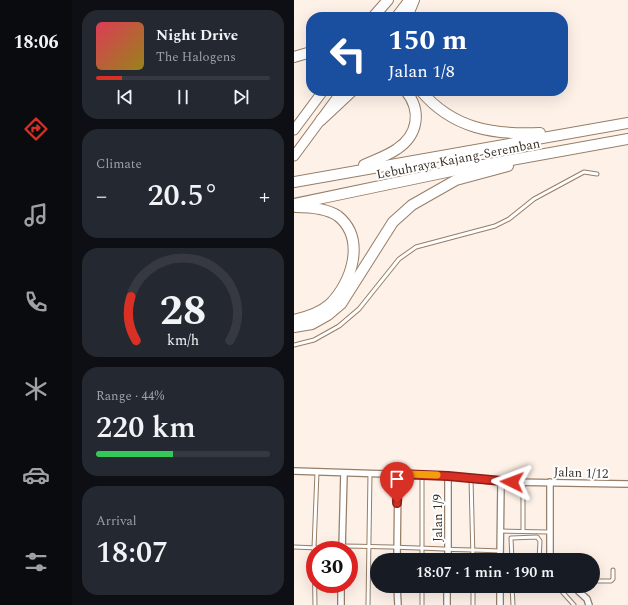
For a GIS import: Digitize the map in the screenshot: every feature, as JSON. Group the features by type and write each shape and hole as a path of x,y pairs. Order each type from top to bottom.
{"highway":[{"path":"377,12 388,0"},
{"path":"409,12 414,0"},
{"path":"294,57 306,53"},
{"path":"321,120 347,96"},
{"path":"353,170 389,154 409,138 417,119 413,102 409,96"},
{"path":"427,96 452,118 470,126 491,132 513,134 583,131"},
{"name":"Lebuhraya Kajang-Seremban","path":"294,182 353,170 628,123"},
{"name":"Lebuhraya Kajang-Seremban","path":"294,204 461,169 628,139"},
{"path":"294,327 312,324 328,316 341,304 393,222 412,205 432,192 456,180 562,151"},
{"path":"294,207 321,209 336,215 350,232 354,247 352,266 345,284 330,304 312,315 294,320"}],"main road":[{"path":"383,12 392,0"},
{"path":"400,12 409,0"},
{"path":"294,130 319,96"},
{"path":"294,156 338,96"}],"street":[{"name":"Jalan 1/12","path":"294,471 448,476 501,482 523,481 628,484"},
{"path":"342,541 344,472"},
{"path":"396,553 398,474"},
{"name":"Jalan 1/9","path":"448,476 448,550"},
{"path":"500,551 501,482"},
{"path":"550,482 550,553"},
{"path":"341,593 341,605"},
{"path":"397,593 398,605"},
{"path":"447,593 447,605"},
{"path":"500,593 500,605"},
{"path":"581,593 587,599 589,605"}],"lane":[{"path":"294,345 314,340 339,326 359,310 400,259 416,247 495,226 509,219 534,199 584,172 598,174"},
{"path":"314,541 317,472"},
{"path":"368,605 370,473"},
{"path":"422,475 422,553"},
{"path":"472,478 472,550"},
{"path":"523,481 523,532"},
{"path":"500,531 549,532"},
{"path":"500,538 537,537 540,541 539,553"},
{"path":"511,538 512,553"},
{"path":"358,547 396,546 448,550 500,551"},
{"path":"294,547 306,548"},
{"path":"600,581 611,582 613,579 613,570"},
{"path":"315,593 315,605"},
{"path":"422,593 422,605"},
{"path":"473,593 473,605"},
{"path":"512,593 513,605"},
{"path":"563,593 574,605"}],"slow traffic":[{"path":"409,474 437,475"}],"route":[{"path":"397,503 398,474 448,476 512,482"}]}
